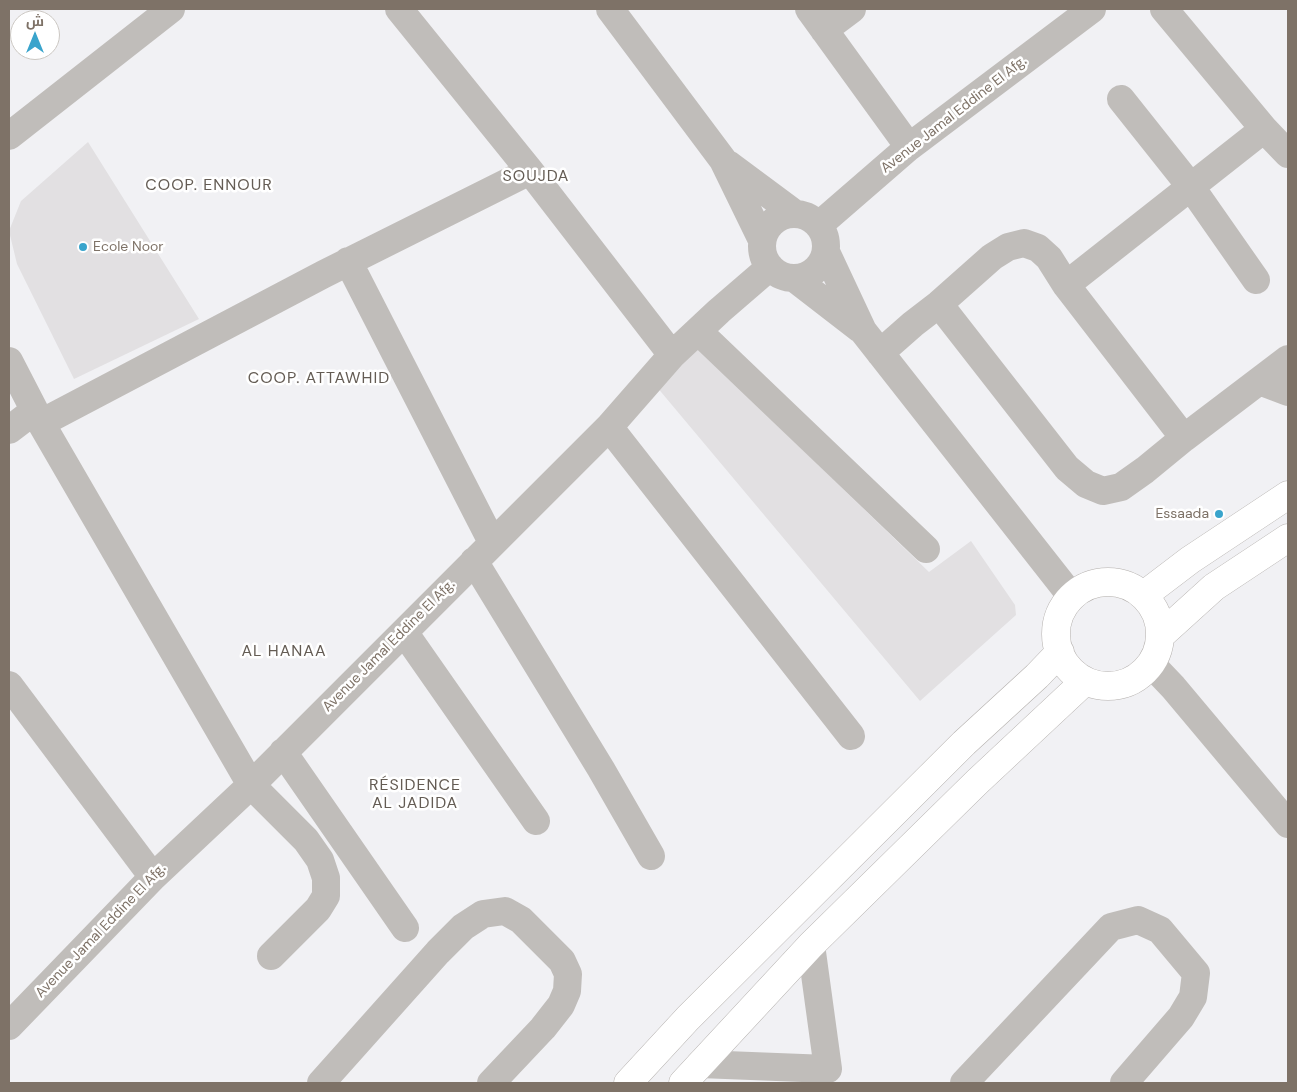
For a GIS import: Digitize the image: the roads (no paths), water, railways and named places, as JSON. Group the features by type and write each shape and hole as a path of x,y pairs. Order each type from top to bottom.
{"main road":[{"path":"1144,595 1190,560 1288,495"},
{"path":"1161,635 1214,587 1288,538"},
{"path":"1102,582 1117,582 1131,587 1144,595 1153,607 1159,620 1161,635 1159,650 1152,665 1130,683 1115,687 1084,682 1073,674 1063,662 1055,634 1058,619 1064,605 1087,586 1102,582"},
{"path":"628,1083 695,1011 964,743 1037,676 1060,652"},
{"path":"692,1074 810,945 977,782 1084,682"}],"street":[{"path":"9,136 171,9"},
{"path":"399,9 530,171 672,356"},
{"path":"610,9 723,160 762,240 762,249 782,272 863,331"},
{"path":"808,9 909,147"},
{"path":"824,30 852,9"},
{"name":"Avenue Jamal Eddine El Afg.","path":"819,225 909,147 1092,9"},
{"path":"1164,9 1264,129 1288,154"},
{"path":"1121,98 1190,186 1256,280"},
{"path":"1066,285 1264,129"},
{"path":"723,160 794,213"},
{"path":"9,430 530,171"},
{"path":"762,240 770,224 785,215 794,213 804,215 819,225 824,233 826,252 818,268 811,273 782,272"},
{"path":"880,353 992,257 1008,247 1024,243 1038,248 1049,258 1066,285 1184,438"},
{"path":"826,252 863,331 1072,597"},
{"path":"348,261 492,542"},
{"name":"Avenue Jamal Eddine El Afg.","path":"9,1026 153,877 284,752 609,427 672,356 698,331 782,272"},
{"path":"939,304 1068,468 1086,484 1103,491 1121,486 1146,470 1184,438 1288,359"},
{"path":"698,331 926,548"},
{"path":"9,362 37,417 250,785 306,840 320,860 326,878 326,896 318,909 270,956"},
{"path":"1259,381 1288,392"},
{"path":"609,427 851,736"},
{"path":"474,561 601,769 651,856"},
{"path":"404,632 536,821"},
{"path":"1152,665 1286,817"},
{"path":"9,685 153,877"},
{"path":"284,752 405,928"},
{"path":"321,1083 438,952 464,927 483,914 505,911 521,920 562,961 568,974 567,991 561,1005 543,1028 491,1083"},
{"path":"969,1082 1111,927 1138,920 1160,930 1196,973 1193,997 1181,1017 1124,1083"},
{"path":"692,1074 835,1076 810,945"}],"place":[{"name":"Ecole Noor","path":"83,247"},
{"name":"Essaada","path":"1219,514"}],"district":[{"name":"SOUJDA","path":"536,177"},
{"name":"COOP. ENNOUR","path":"209,186"},
{"name":"COOP. ATTAWHID","path":"319,379"},
{"name":"AL HANAA","path":"284,652"},
{"name":"RÉSIDENCE AL JADIDA","path":"415,795"}]}
